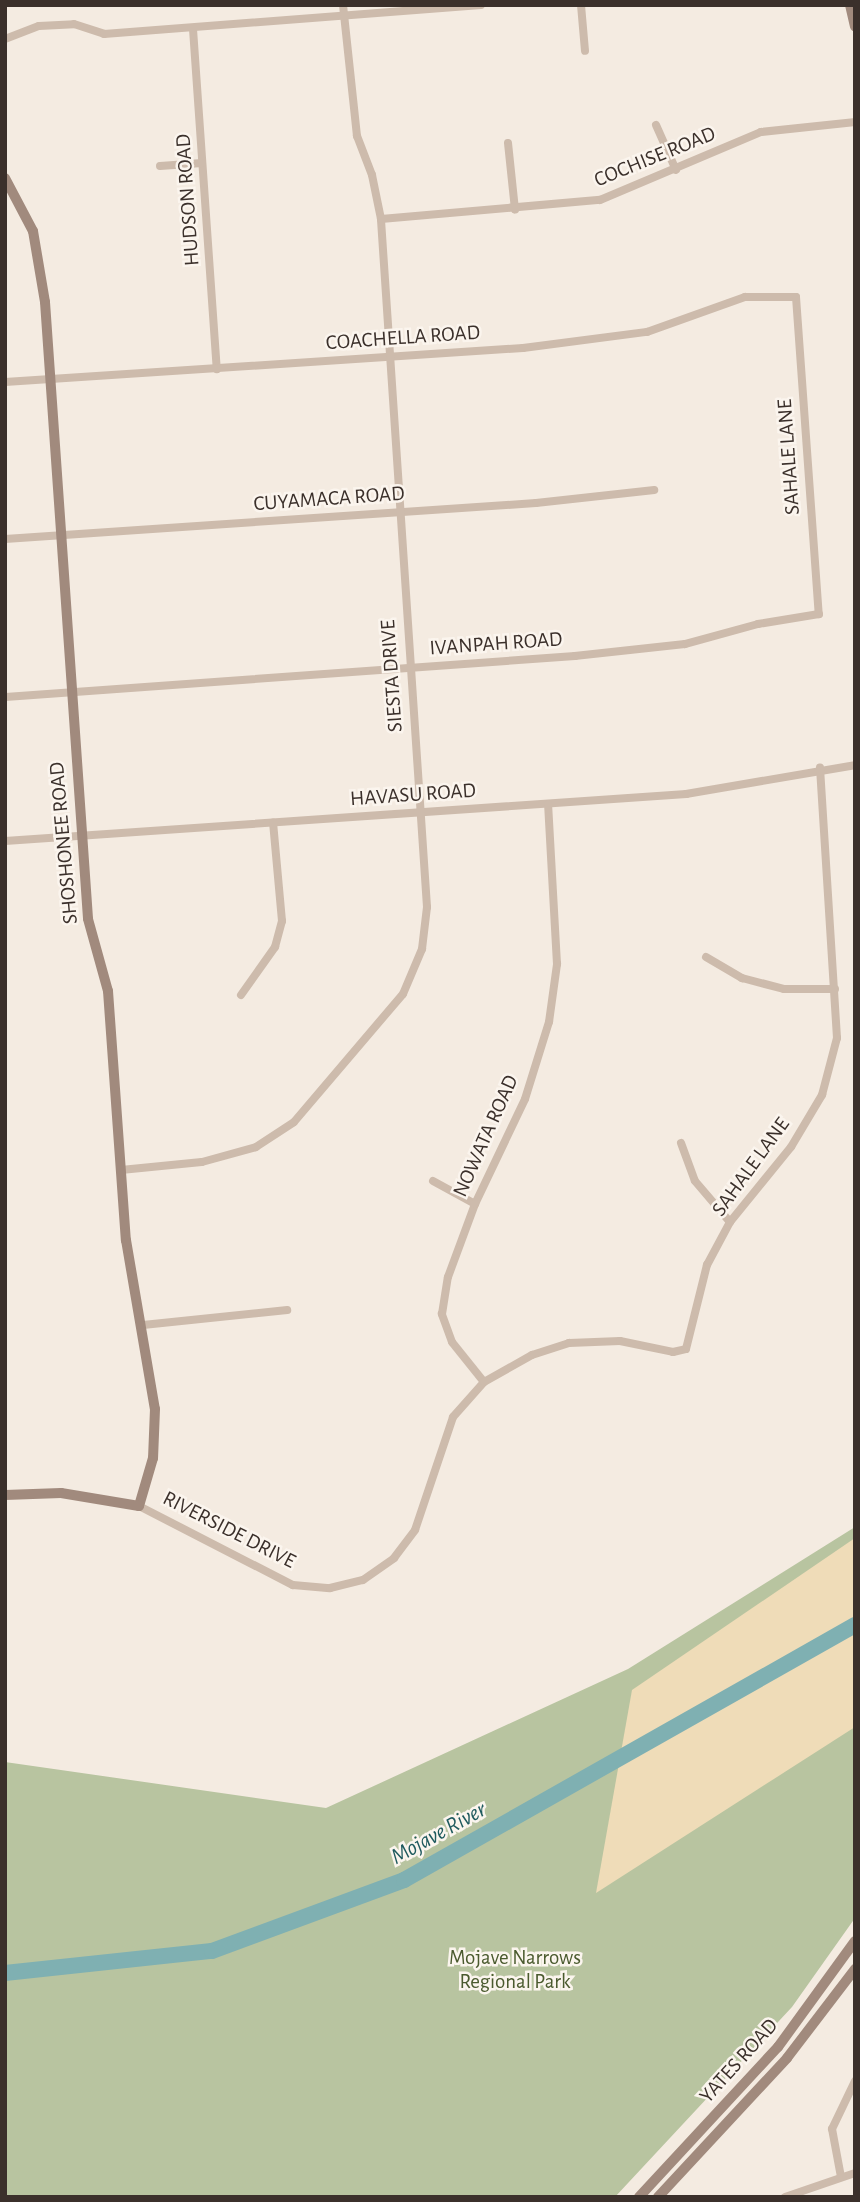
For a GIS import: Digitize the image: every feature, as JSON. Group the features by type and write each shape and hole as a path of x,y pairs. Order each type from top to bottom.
{"street":[{"name":"SIESTA DRIVE","path":"121,1170 202,1162 256,1147 294,1122 403,994 422,949 427,907 388,356 381,219 372,175 357,136 343,5"},
{"path":"5,39 51,25 74,24 104,34 481,5"},
{"path":"581,5 585,51"},
{"name":"HUDSON ROAD","path":"193,29 217,369"},
{"name":"COCHISE ROAD","path":"381,219 515,211 600,200 761,132 855,122"},
{"path":"656,125 676,170"},
{"path":"508,143 515,211"},
{"path":"160,166 202,163"},
{"name":"SHOSHONEE ROAD","path":"5,178 25,212 38,254 50,380 89,919 108,991 126,1240 143,1325 155,1409 153,1458 139,1506"},
{"name":"COACHELLA ROAD","path":"5,382 523,348 648,332 745,296 796,297"},
{"name":"SAHALE LANE","path":"796,297 818,614"},
{"name":"CUYAMACA ROAD","path":"5,539 400,512 654,490"},
{"name":"IVANPAH ROAD","path":"5,697 409,668 685,644 758,624 818,614"},
{"name":"HAVASU ROAD","path":"5,841 686,794 820,768 855,765"},
{"name":"SAHALE LANE","path":"686,1349 703,1275 730,1222 791,1147 822,1095 837,1038 820,768"},
{"name":"NOWATA ROAD","path":"484,1382 452,1342 442,1314 448,1277 475,1203 525,1099 549,1021 557,964 548,804"},
{"path":"241,995 275,947 282,921 273,822"},
{"path":"706,957 742,978 785,989 835,989"},
{"path":"681,1143 695,1181 730,1222"},
{"path":"433,1181 475,1203"},
{"path":"143,1325 287,1310"},
{"name":"RIVERSIDE DRIVE","path":"5,1495 61,1493 139,1506 293,1585 330,1588 363,1580 394,1559 415,1530 453,1417 484,1382 532,1354 569,1343 620,1341 673,1352 686,1349"},
{"name":"YATES ROAD","path":"639,2197 778,2047 855,1941"},
{"name":"YATES ROAD","path":"658,2197 787,2058 855,1969"},
{"path":"841,2177 832,2129 855,2081"},
{"path":"785,2197 855,2174"}],"green space":[{"name":"Mojave Narrows Regional Park","path":"855,1527 855,1918 792,2007 615,2197 5,2197 5,1762 326,1808 628,1669"}],"sand":[{"path":"855,1538 855,1727 596,1893 632,1690"}],"waterway":[{"name":"Mojave River","path":"5,1973 212,1951 404,1880 855,1625"}]}
